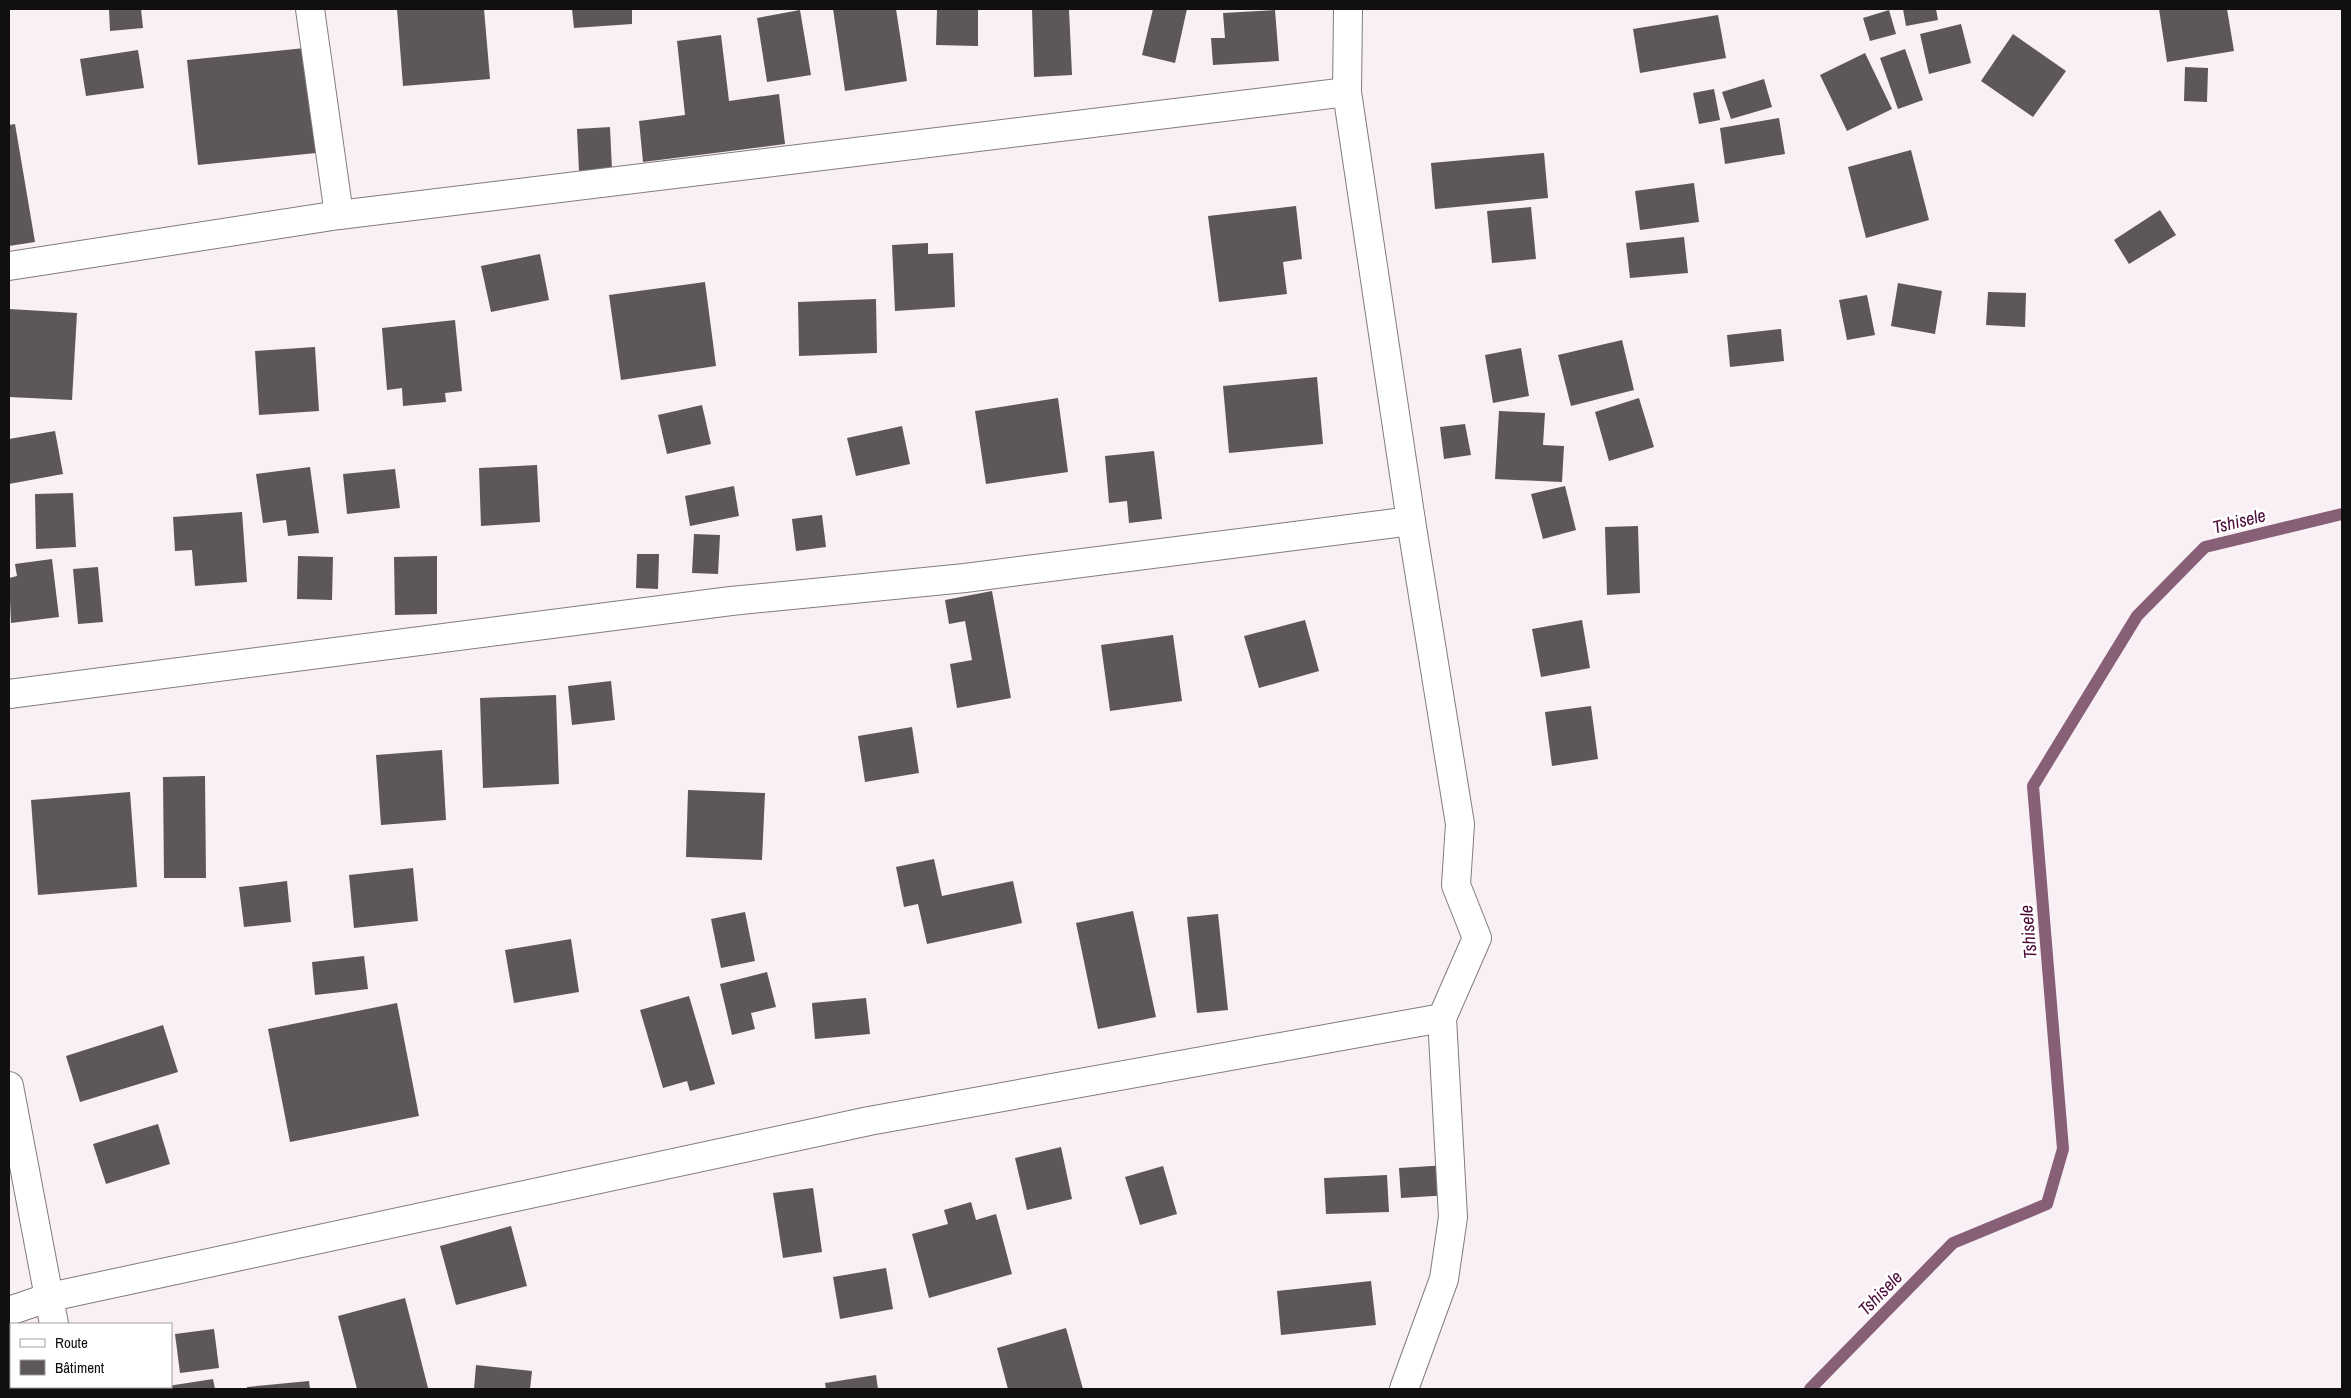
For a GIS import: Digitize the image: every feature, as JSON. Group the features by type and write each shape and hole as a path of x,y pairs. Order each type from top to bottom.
{"street":[{"path":"310,9 340,215"},
{"path":"1348,9 1347,92 1411,521 1460,824 1456,885 1478,938 1442,1018 1453,1217 1444,1279 1404,1389"},
{"path":"9,266 340,215 1347,92"},
{"path":"9,694 731,601 965,578 1411,521"},
{"path":"9,1310 50,1298 868,1121 1442,1018"},
{"path":"9,1086 54,1323"}],"building":[{"path":"109,9 141,9 143,28 110,31"},
{"path":"397,9 484,9 490,79 403,86"},
{"path":"572,9 632,9 632,24 574,28"},
{"path":"833,9 896,9 907,81 845,91"},
{"path":"937,9 978,9 978,46 936,45"},
{"path":"1032,9 1069,9 1072,75 1034,77"},
{"path":"1153,9 1187,9 1175,63 1142,55"},
{"path":"1903,9 1936,9 1938,20 1906,26"},
{"path":"2159,9 2227,9 2234,51 2167,62"},
{"path":"800,10 811,75 767,82 757,18"},
{"path":"1275,10 1279,61 1213,65 1211,38 1225,38 1223,13"},
{"path":"1889,10 1896,34 1870,41 1863,18"},
{"path":"1718,15 1726,58 1640,73 1633,29"},
{"path":"1961,24 1971,63 1929,74 1920,34"},
{"path":"2013,34 2066,71 2033,117 1981,81"},
{"path":"721,35 729,101 779,94 785,144 643,162 639,121 685,115 677,41"},
{"path":"305,48 316,153 198,165 187,60"},
{"path":"1905,49 1923,100 1898,109 1880,58"},
{"path":"138,50 144,88 86,96 80,59"},
{"path":"1865,53 1892,109 1847,131 1820,75"},
{"path":"2185,67 2208,68 2207,102 2184,101"},
{"path":"1764,79 1772,107 1731,119 1722,92"},
{"path":"1714,89 1720,120 1699,124 1693,93"},
{"path":"1779,118 1785,154 1725,164 1720,128"},
{"path":"15,124 35,242 9,246 9,125"},
{"path":"610,127 612,170 579,171 577,129"},
{"path":"1911,150 1929,220 1866,238 1848,167"},
{"path":"1544,153 1548,198 1435,209 1431,163"},
{"path":"1694,183 1699,222 1640,230 1635,191"},
{"path":"1296,206 1302,259 1283,262 1287,294 1219,302 1208,216"},
{"path":"1531,207 1536,259 1492,263 1487,211"},
{"path":"2160,210 2176,235 2129,264 2114,240"},
{"path":"1684,237 1688,273 1630,278 1626,243"},
{"path":"928,243 928,254 953,253 955,307 895,311 892,245"},
{"path":"540,254 549,300 491,312 481,266"},
{"path":"705,282 716,366 621,380 609,295"},
{"path":"1898,283 1942,291 1935,334 1891,326"},
{"path":"1988,292 2026,293 2025,327 1986,325"},
{"path":"1867,295 1875,335 1847,340 1839,300"},
{"path":"876,299 877,353 799,356 798,302"},
{"path":"9,309 77,313 72,400 9,397"},
{"path":"455,320 462,391 445,393 446,402 403,406 402,388 387,390 382,328"},
{"path":"1781,329 1784,361 1730,367 1727,335"},
{"path":"1622,340 1634,390 1571,406 1558,355"},
{"path":"315,347 319,411 259,415 255,351"},
{"path":"1521,348 1529,396 1493,403 1485,355"},
{"path":"1317,377 1323,444 1229,453 1223,386"},
{"path":"1058,398 1068,472 986,484 975,411"},
{"path":"1639,398 1654,447 1609,461 1595,412"},
{"path":"702,405 711,444 667,454 658,415"},
{"path":"1499,411 1545,413 1543,445 1564,446 1562,482 1495,479"},
{"path":"1465,424 1471,455 1444,459 1440,427"},
{"path":"902,426 910,464 856,476 847,438"},
{"path":"55,431 63,474 9,484 9,439"},
{"path":"1154,451 1162,519 1129,523 1127,501 1109,503 1105,456"},
{"path":"537,465 540,522 481,526 479,468"},
{"path":"310,467 319,533 288,536 286,520 263,523 256,474"},
{"path":"395,469 400,508 347,514 343,474"},
{"path":"734,486 739,516 690,526 685,496"},
{"path":"1565,486 1576,530 1543,539 1531,494"},
{"path":"73,493 76,547 36,549 35,494"},
{"path":"242,512 247,582 195,586 192,550 175,551 173,517"},
{"path":"822,515 826,547 796,551 792,519"},
{"path":"1638,526 1640,593 1607,595 1605,527"},
{"path":"694,534 720,535 718,574 692,573"},
{"path":"637,554 659,554 658,589 636,588"},
{"path":"298,556 333,557 332,600 297,599"},
{"path":"437,556 437,614 395,615 394,557"},
{"path":"52,559 59,617 11,623 9,578 17,576 15,564"},
{"path":"98,567 103,622 78,624 73,569"},
{"path":"992,591 1011,698 957,708 950,664 972,660 965,621 949,624 945,600"},
{"path":"1305,620 1319,671 1259,688 1244,636"},
{"path":"1582,620 1590,668 1541,677 1532,629"},
{"path":"1173,635 1182,701 1110,711 1101,645"},
{"path":"611,681 615,720 572,725 568,686"},
{"path":"556,695 559,784 483,788 480,698"},
{"path":"1591,706 1598,759 1552,766 1545,712"},
{"path":"912,727 919,773 865,782 858,736"},
{"path":"442,750 446,820 381,825 376,755"},
{"path":"205,776 206,878 164,878 163,777"},
{"path":"688,790 765,793 762,860 686,857"},
{"path":"130,792 137,887 38,895 31,800"},
{"path":"934,859 942,896 1013,881 1022,923 927,944 918,904 904,907 896,867"},
{"path":"413,868 418,921 354,928 349,875"},
{"path":"287,881 291,922 244,927 239,887"},
{"path":"1133,911 1156,1017 1098,1029 1076,923"},
{"path":"745,912 755,961 721,968 711,919"},
{"path":"1218,914 1228,1010 1197,1013 1187,917"},
{"path":"571,939 579,992 514,1003 505,950"},
{"path":"364,956 368,989 315,995 312,962"},
{"path":"767,972 776,1007 751,1013 755,1029 732,1035 720,984"},
{"path":"689,996 715,1084 690,1091 687,1081 663,1088 640,1010"},
{"path":"866,998 870,1034 815,1039 812,1003"},
{"path":"397,1003 419,1116 290,1142 268,1029"},
{"path":"163,1025 178,1072 80,1102 66,1056"},
{"path":"158,1124 170,1164 106,1184 93,1144"},
{"path":"1061,1147 1072,1199 1027,1210 1015,1158"},
{"path":"1448,1165 1450,1195 1401,1198 1399,1168"},
{"path":"1163,1166 1177,1214 1140,1225 1125,1177"},
{"path":"1387,1175 1389,1212 1326,1214 1324,1178"},
{"path":"813,1188 822,1252 783,1258 773,1193"},
{"path":"971,1202 976,1220 996,1214 1012,1274 929,1298 912,1234 948,1224 944,1210"},
{"path":"511,1226 527,1286 456,1305 440,1246"},
{"path":"886,1268 893,1309 840,1319 833,1277"},
{"path":"1371,1281 1376,1325 1281,1335 1277,1291"},
{"path":"405,1298 428,1388 357,1389 338,1316"},
{"path":"1066,1328 1083,1389 1008,1389 997,1348"},
{"path":"214,1329 219,1368 180,1373 175,1334"},
{"path":"9,1359 10,1388 26,1389 9,1389"},
{"path":"476,1365 532,1371 530,1389 474,1389"},
{"path":"876,1375 878,1389 826,1389 825,1383"},
{"path":"213,1379 215,1389 155,1389 172,1388 172,1385"},
{"path":"309,1381 310,1389 247,1389 247,1387"},
{"path":"142,1388 143,1389 113,1389"}],"waterway":[{"name":"Tshisele","path":"1810,1389 1953,1243 2047,1204 2063,1149 2033,786 2137,616 2205,547 2342,514"}]}
